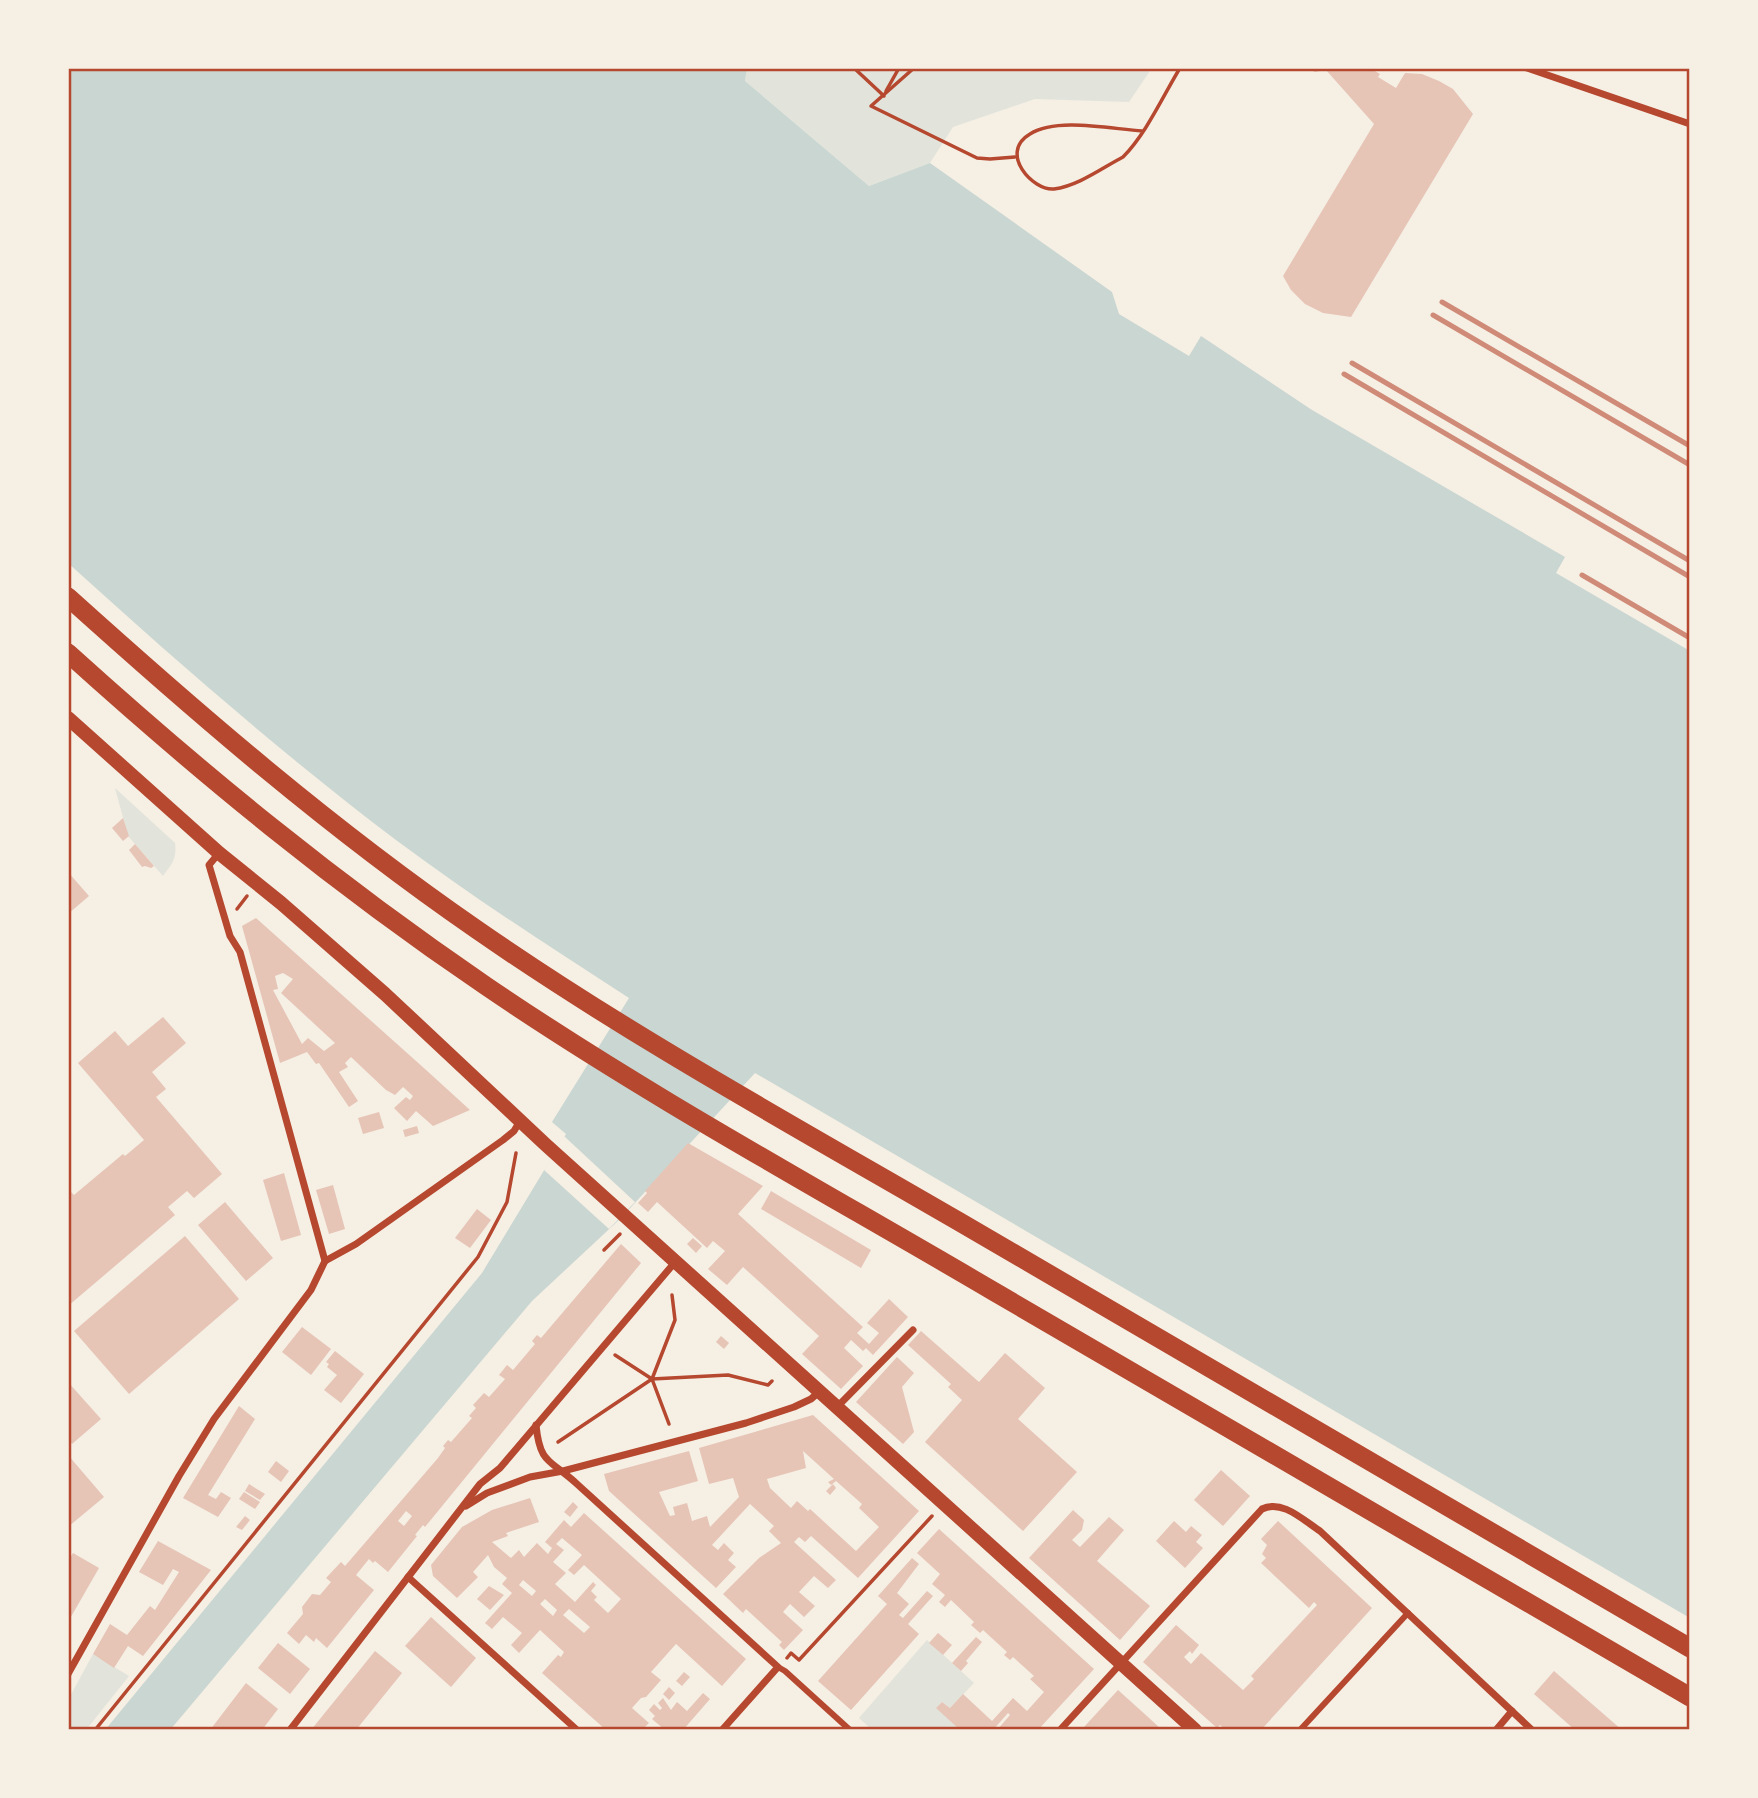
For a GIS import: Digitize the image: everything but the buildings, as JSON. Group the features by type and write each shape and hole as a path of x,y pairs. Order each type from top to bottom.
{"highway":[{"path":"68,597 183,700 302,800 478,930 608,1015 1690,1648"},
{"path":"68,653 222,789 352,891 487,987 581,1048 1690,1697"},
{"path":"1571,1628 1690,1712"}],"main road":[{"path":"68,718 219,853 281,902 385,994 545,1145 1195,1730"}],"street":[{"path":"1527,68 1690,124"},
{"path":"219,853 209,865 230,936 240,951 325,1261"},
{"path":"68,1674 214,1419 311,1290 325,1261 356,1244 503,1140 514,1131 520,1121"},
{"path":"290,1730 480,1484 500,1468 676,1261"},
{"path":"837,1407 913,1330"},
{"path":"459,1510 488,1493 530,1477 563,1471 746,1423 794,1407 811,1399 819,1391"},
{"path":"536,1425 541,1454 850,1730"},
{"path":"1060,1730 1262,1509 1271,1504 1282,1507 1320,1531 1532,1730"},
{"path":"408,1577 578,1730"},
{"path":"1300,1730 1408,1613"},
{"path":"722,1730 778,1667"},
{"path":"1496,1730 1512,1711"}],"path":[{"path":"854,68 884,96"},
{"path":"884,96 899,68"},
{"path":"914,68 871,106 977,158 1015,157"},
{"path":"1142,131 1055,125 1028,135 1018,146 1015,157 1035,181 1052,189 1069,185 1123,157 1142,131 1180,68"},
{"path":"95,1730 478,1257 507,1202 516,1153"},
{"path":"652,1379 675,1320 672,1295"},
{"path":"615,1355 652,1379 669,1424"},
{"path":"558,1443 652,1379 728,1375 768,1385 772,1381"},
{"path":"778,1667 791,1653 799,1660 945,1504"}],"shaded area":[{"path":"68,68 747,68 745,81 869,186 930,163 1112,292 1119,314 1189,356 1201,336 1312,410 1565,557 1556,573 1690,651 1690,1618 755,1073 620,1219 532,1301 170,1730 105,1730 482,1273 566,1134 552,1122 629,998 424,861 354,807 229,705 68,563"},
{"path":"747,68 1152,68 1129,102 1035,99 953,127 930,163 869,186 745,81"},
{"path":"115,788 175,843 173,861 163,876 128,836"},
{"path":"927,1640 974,1683 950,1708 942,1702 937,1708 960,1730 872,1730 859,1718"},
{"path":"93,1654 129,1676 86,1730 68,1730 68,1700"}],"pier":[{"path":"564,1136 635,1202 609,1229 544,1170"}],"railway":[{"path":"1442,302 1690,446"},
{"path":"1433,315 1690,465"},
{"path":"1352,363 1690,561"},
{"path":"1344,374 1690,577"},
{"path":"1582,575 1690,638"}]}
